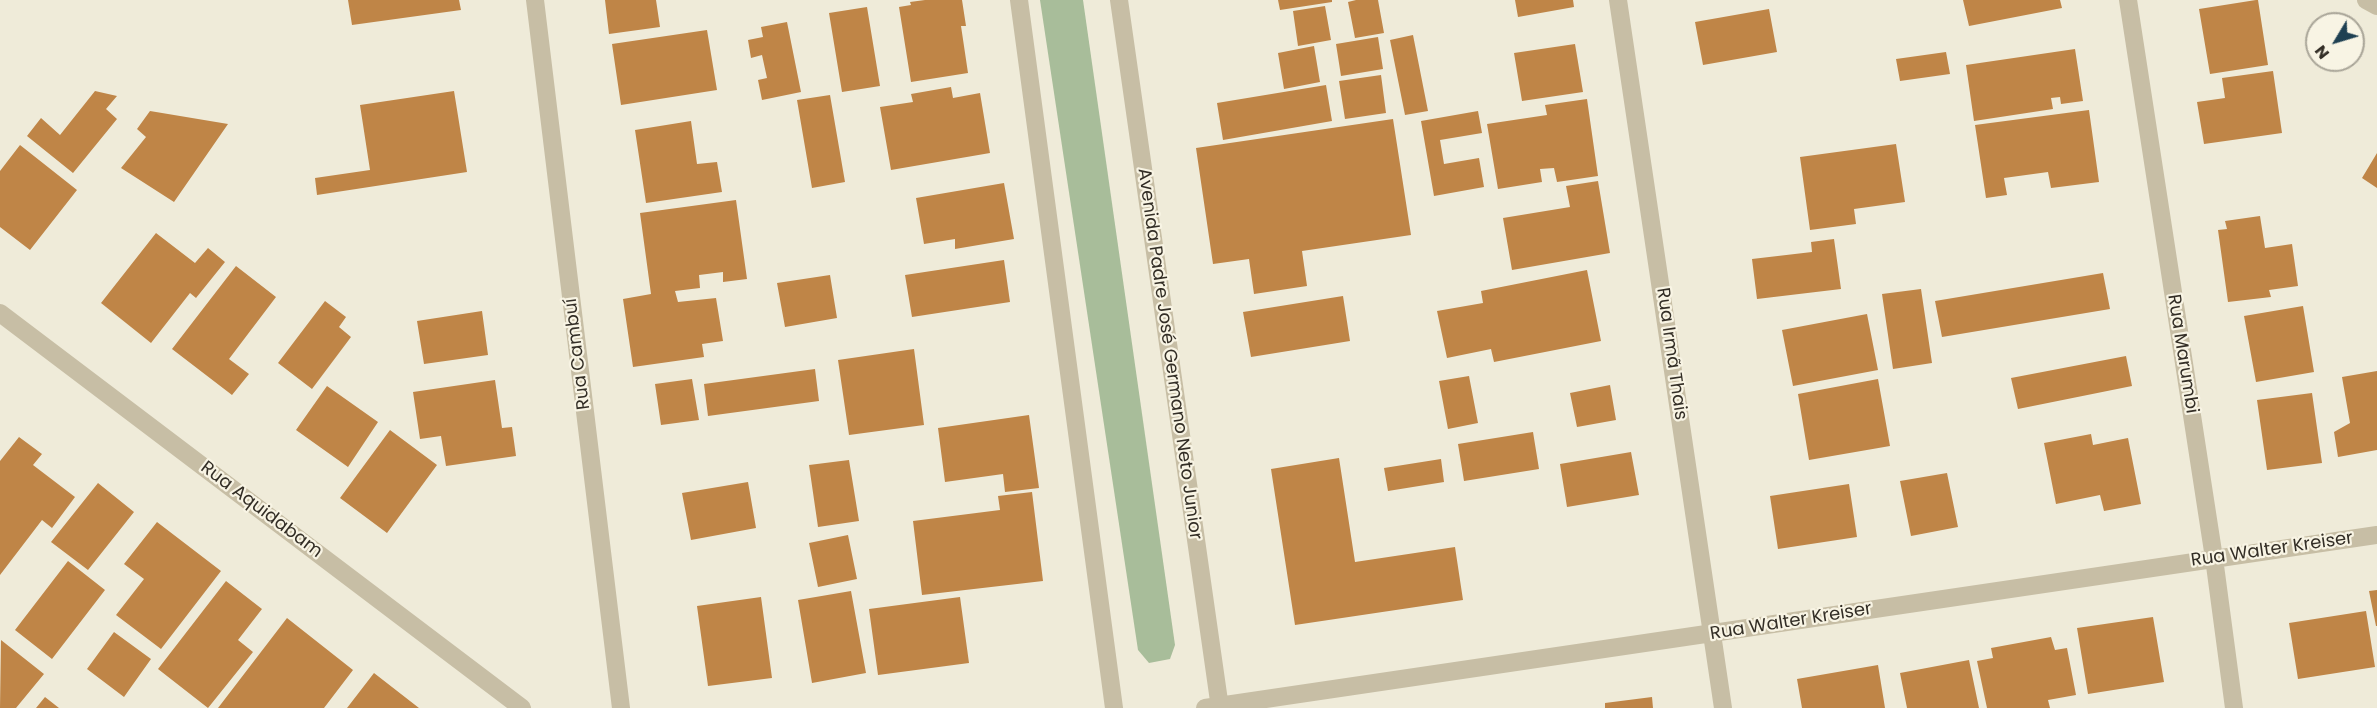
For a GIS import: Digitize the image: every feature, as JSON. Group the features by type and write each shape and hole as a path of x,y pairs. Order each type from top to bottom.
{"street":[{"name":"Rua Cambuí","path":"535,0 621,708"},
{"path":"1019,0 1114,708"},
{"name":"Avenida Padre José Germano Neto Junior","path":"1119,0 1215,707"},
{"name":"Rua Irmã Thais","path":"1618,0 1723,708"},
{"name":"Rua Marumbi","path":"2128,0 2214,558 2234,708"},
{"path":"2366,0 2377,6"},
{"name":"Rua Aquidabam","path":"0,312 522,708"},
{"name":"Rua Walter Kreiser","path":"1215,707 2377,535"}],"green space":[{"path":"1040,0 1083,0 1175,645 1170,659 1149,663 1138,650"}],"building":[{"path":"348,0 459,0 461,10 352,25"},
{"path":"605,0 656,0 660,27 609,34"},
{"path":"962,0 966,26 961,26 968,73 911,82 899,7 911,5 910,2"},
{"path":"1278,0 1332,0 1332,2 1280,10"},
{"path":"1378,0 1384,33 1355,38 1348,2"},
{"path":"1515,0 1573,0 1574,7 1518,17"},
{"path":"1963,0 2060,0 2062,8 1969,26"},
{"path":"2258,0 2268,65 2210,74 2199,9"},
{"path":"1325,6 1331,40 1298,46 1293,11"},
{"path":"867,7 880,86 842,92 829,13"},
{"path":"1769,9 1777,52 1703,65 1695,22"},
{"path":"787,22 801,92 762,100 758,80 767,78 762,55 751,58 748,40 763,37 761,27"},
{"path":"707,30 717,90 621,105 612,44"},
{"path":"1413,35 1428,111 1405,115 1390,40"},
{"path":"1378,37 1383,69 1341,76 1336,44"},
{"path":"1575,44 1583,92 1522,101 1514,53"},
{"path":"1314,46 1320,82 1284,89 1278,53"},
{"path":"2075,49 2083,101 2061,104 2060,97 2051,98 2053,109 1974,121 1966,65"},
{"path":"1946,52 1950,74 1900,81 1896,59"},
{"path":"2273,71 2282,133 2204,144 2197,102 2225,98 2222,78"},
{"path":"1381,75 1386,113 1345,119 1339,81"},
{"path":"1326,85 1332,121 1223,140 1217,103"},
{"path":"951,87 953,98 980,93 990,153 891,170 880,107 913,102 911,94"},
{"path":"95,91 117,96 106,109 117,119 73,173 27,136 41,118 60,135"},
{"path":"454,91 467,172 317,195 315,178 370,170 360,105"},
{"path":"830,95 845,182 812,188 797,100"},
{"path":"1587,99 1598,176 1557,182 1554,168 1540,169 1542,182 1498,189 1487,124 1547,115 1545,105"},
{"path":"2089,110 2099,182 2051,188 2048,172 2004,178 2007,195 1986,198 1975,125"},
{"path":"150,111 228,124 174,202 121,168 146,137 137,129"},
{"path":"1478,111 1482,133 1440,140 1444,164 1479,158 1484,187 1434,196 1421,121"},
{"path":"1393,119 1411,235 1302,251 1307,286 1254,294 1249,259 1213,264 1196,148"},
{"path":"691,121 697,164 717,162 722,192 646,203 635,130"},
{"path":"1896,144 1905,202 1854,209 1856,224 1810,230 1800,157"},
{"path":"20,145 77,190 30,250 0,227 0,171"},
{"path":"2377,153 2377,188 2362,178"},
{"path":"1598,181 1610,253 1512,270 1503,218 1570,207 1566,186"},
{"path":"1004,183 1014,239 955,249 955,239 924,244 916,198"},
{"path":"736,200 747,279 723,282 723,272 699,275 700,288 675,291 678,302 716,298 723,341 702,344 704,357 633,367 623,299 651,294 640,213"},
{"path":"2260,216 2265,248 2292,244 2298,286 2269,290 2271,297 2228,302 2218,230 2227,229 2225,221"},
{"path":"156,233 195,263 208,248 225,262 196,298 190,293 151,343 101,303"},
{"path":"1834,239 1841,289 1757,299 1752,259 1812,252 1811,242"},
{"path":"1004,260 1010,302 912,317 905,275"},
{"path":"236,266 276,297 229,359 249,374 232,395 172,349"},
{"path":"1587,270 1601,341 1494,362 1491,349 1447,358 1437,311 1483,303 1481,291"},
{"path":"2103,273 2110,309 1942,337 1935,301"},
{"path":"830,275 837,318 785,327 777,283"},
{"path":"1921,289 1932,363 1893,369 1882,294"},
{"path":"1343,296 1350,341 1251,357 1243,312"},
{"path":"325,301 346,317 339,327 351,337 312,389 278,363"},
{"path":"2303,306 2314,372 2256,382 2244,316"},
{"path":"482,311 488,355 424,364 417,321"},
{"path":"1867,314 1878,370 1793,386 1782,330"},
{"path":"914,349 924,425 849,435 838,360"},
{"path":"2126,356 2132,386 2018,409 2011,378"},
{"path":"815,369 819,401 708,416 704,384"},
{"path":"2377,371 2377,450 2338,457 2334,432 2350,423 2342,377"},
{"path":"1469,376 1478,423 1448,429 1439,381"},
{"path":"692,379 699,420 661,425 655,384"},
{"path":"1878,379 1890,446 1809,460 1798,394"},
{"path":"495,380 502,428 512,427 516,456 446,466 441,436 420,439 413,392"},
{"path":"1610,385 1616,420 1577,427 1570,393"},
{"path":"327,386 378,422 348,467 296,430"},
{"path":"2312,393 2322,463 2267,470 2257,400"},
{"path":"1029,415 1039,488 1005,492 1003,474 945,482 938,428"},
{"path":"390,430 437,465 387,533 340,498"},
{"path":"1533,432 1539,469 1464,481 1458,444"},
{"path":"2091,434 2093,445 2128,438 2141,504 2104,511 2100,495 2056,504 2044,443"},
{"path":"19,437 42,454 33,465 75,497 52,528 42,520 0,575 0,461"},
{"path":"1631,452 1639,495 1567,507 1560,464"},
{"path":"1339,458 1355,562 1455,547 1463,600 1295,625 1271,469"},
{"path":"1441,459 1444,482 1388,491 1384,468"},
{"path":"849,460 859,521 818,527 809,465"},
{"path":"1947,473 1958,527 1911,536 1900,481"},
{"path":"748,482 756,528 691,540 682,493"},
{"path":"98,483 134,512 88,570 51,542"},
{"path":"1849,484 1857,537 1778,549 1770,496"},
{"path":"1032,492 1043,581 922,595 913,521 1000,510 998,496"},
{"path":"157,522 221,571 161,649 116,615 144,579 124,564"},
{"path":"848,535 857,579 818,587 809,543"},
{"path":"68,561 105,590 52,659 15,630"},
{"path":"226,581 262,609 238,640 253,652 208,708 158,669"},
{"path":"2377,590 2377,626 2376,626 2369,591"},
{"path":"851,591 866,673 812,683 798,600"},
{"path":"761,597 772,678 708,686 697,606"},
{"path":"960,597 969,663 878,675 869,609"},
{"path":"2366,611 2375,667 2298,679 2289,623"},
{"path":"2153,617 2164,682 2088,694 2077,628"},
{"path":"287,618 353,670 324,708 218,708"},
{"path":"114,632 151,659 124,697 87,669"},
{"path":"2051,637 2055,650 2067,648 2076,695 2048,700 2050,708 1987,708 1977,661 1993,658 1991,648"},
{"path":"1,640 44,674 16,708 0,708"},
{"path":"1969,660 1979,708 1907,708 1900,673"},
{"path":"1878,665 1885,708 1802,708 1797,679"},
{"path":"374,673 419,708 347,708"},
{"path":"45,697 59,708 36,708"},
{"path":"1652,697 1653,708 1605,708 1605,703"}]}
